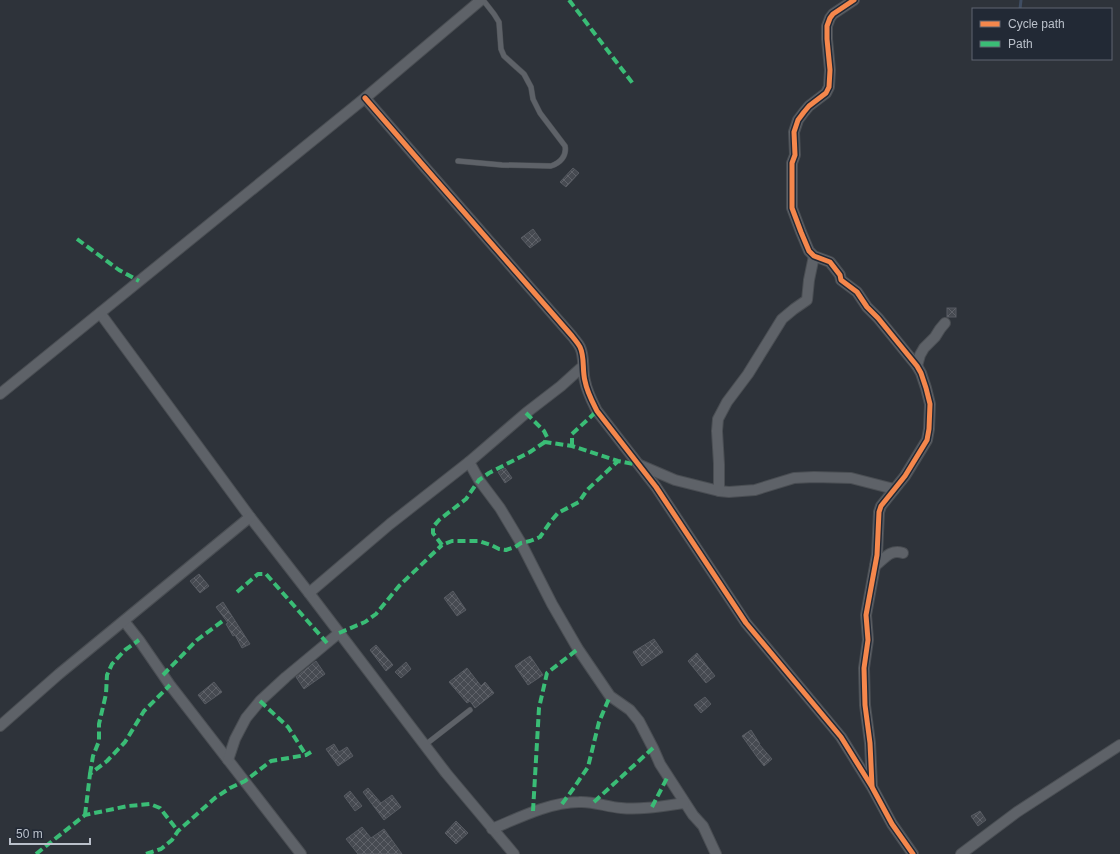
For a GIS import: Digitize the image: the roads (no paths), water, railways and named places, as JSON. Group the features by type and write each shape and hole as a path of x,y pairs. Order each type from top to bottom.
{"street":[{"path":"0,394 365,98 482,0"},
{"path":"854,0 833,14 830,18 827,26 830,70 829,87 826,93 809,106 798,120 794,132 795,155 792,164 792,208 800,232 809,251 814,256 830,262 838,272 841,280 857,292 866,307 878,318 917,366 921,373 930,404 929,435 924,447 905,476 881,506 879,512 876,566 867,604 866,615 868,640 864,668 865,705 870,743 872,787"},
{"path":"365,98 580,347 583,358 582,367 585,382 597,411 656,487 746,623 841,737 872,787 892,824 913,854"},
{"path":"719,491 718,419 727,402 748,374 782,319 807,300 814,256"},
{"path":"100,313 250,517 425,746 514,854"},
{"path":"917,366 924,348 935,337 945,323"},
{"path":"309,593 390,524 469,462 582,367"},
{"path":"469,462 479,480 500,508 522,543 552,604 578,649 610,696 630,710 639,721 660,764 693,816 703,826 716,854"},
{"path":"638,465 675,480 729,492 755,490 794,478 814,477 851,478 894,489"},
{"path":"0,726 59,674 250,517"},
{"path":"876,566 886,556 893,552 897,551 903,553"},
{"path":"124,622 139,640 170,685 301,854"},
{"path":"228,760 235,739 246,718 260,701 286,677 339,633"},
{"path":"961,854 1017,812 1120,745"},
{"path":"492,829 533,811 562,804 594,802 618,808 636,809 684,803"}],"lane":[{"path":"458,161 502,165 551,166 562,160 566,151 565,146 540,113 533,99 531,87 524,74 504,56 501,49 499,22 482,0"},
{"path":"425,746 470,710"}],"waterway":[{"path":"1020,8 1021,0"}]}
